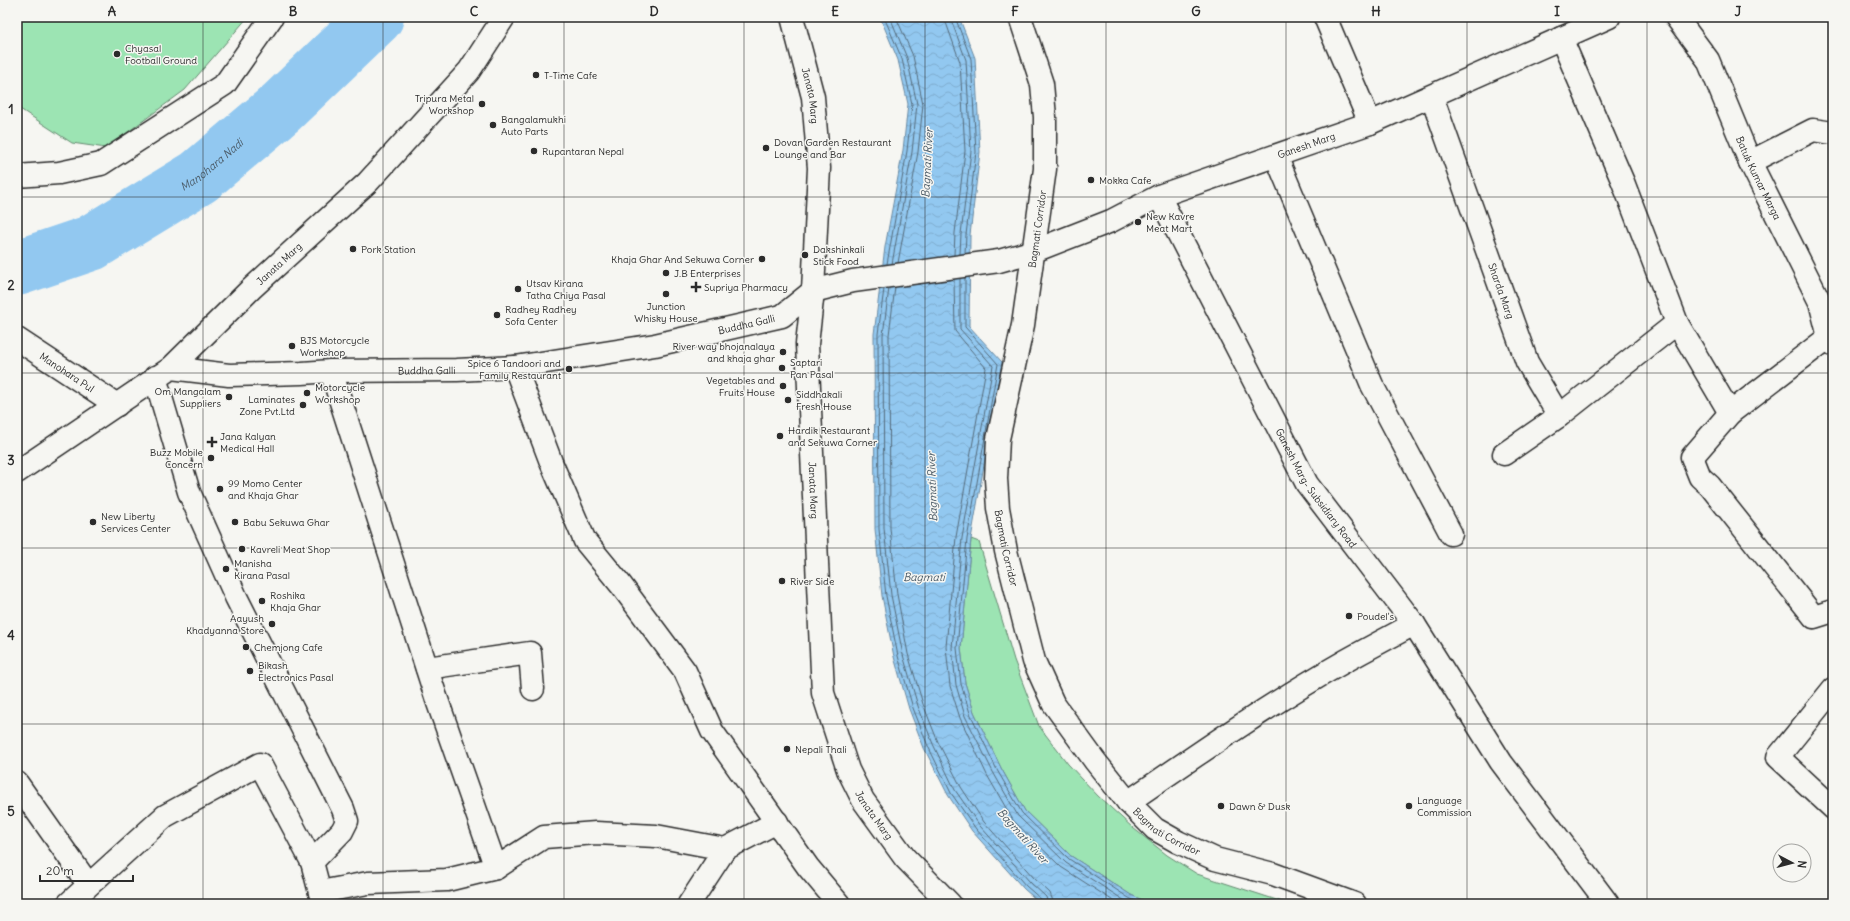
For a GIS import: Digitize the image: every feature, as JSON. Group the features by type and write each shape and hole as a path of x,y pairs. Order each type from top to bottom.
{"street":[{"path":"17,176 58,173 101,164 225,84 272,17"},
{"name":"Janata Marg","path":"17,472 163,373 251,288 368,182 470,71 504,17"},
{"name":"Janata Marg","path":"792,17 813,97 820,168 813,291 807,344 823,693 848,770 863,800 905,858 950,904"},
{"name":"Bagmati Corridor","path":"1020,17 1042,84 1045,117 1045,169 1023,325 998,439 996,479 999,515 1006,551 1034,661 1053,703 1095,761 1128,802 1155,829 1178,842 1215,859 1274,874 1355,904"},
{"path":"1325,17 1370,123"},
{"name":"Ganesh Marg","path":"813,291 853,281 999,261 1034,251 1111,221 1159,196 1370,123 1609,17"},
{"name":"Batuk Kumar Marga","path":"1676,17 1708,60 1750,162 1820,302 1831,341"},
{"path":"1561,38 1624,182 1678,323 1730,413"},
{"name":"Sharda Marg","path":"1432,96 1527,362 1559,416"},
{"path":"1750,162 1813,130 1833,133"},
{"path":"1276,156 1372,386 1451,534"},
{"name":"Ganesh Marg- Subsidiary Road","path":"1159,196 1307,484 1414,624 1501,762 1608,904"},
{"name":"Buddha Galli","path":"163,373 228,375 331,371 457,370 515,367 654,345 782,316 813,291"},
{"path":"1504,454 1559,416 1678,323"},
{"name":"Manohara Pul","path":"17,339 117,405"},
{"path":"1831,341 1730,413 1692,457 1700,477 1710,486 1814,617 1833,610"},
{"path":"515,367 551,462 585,541 621,585 685,671 712,730 808,868 838,904"},
{"path":"331,371 427,668 496,868"},
{"path":"163,373 189,492 236,597 343,809 347,821 342,831 312,862"},
{"path":"1128,802 1212,744 1285,697 1342,663 1414,624"},
{"path":"427,668 530,653 533,689"},
{"path":"1833,689 1778,757 1833,808"},
{"path":"68,904 88,884 166,816 260,764 312,862 321,898 368,883 447,880 496,868 544,837 596,833 656,836 725,849"},
{"path":"17,783 88,884"},
{"path":"689,904 725,849 777,822"}],"green space":[{"name":"Chyasal Football Ground","path":"17,17 248,17 185,90 106,148 72,143 17,107"},
{"path":"971,539 979,542 1014,660 1039,726 1068,764 1098,796 1133,828 1167,855 1197,874 1289,904 1151,904 1131,895 1071,856 1025,811 1001,768 974,712 965,683 961,648"}],"water":[{"path":"880,17 959,17 975,58 980,152 970,235 969,326 1002,362 971,539 961,648 965,683 974,712 1001,768 1025,811 1071,856 1131,895 1151,904 1041,904 1024,889 972,831 948,795 924,748 909,709 894,657 882,596 875,529 874,334 885,247 903,150 908,104 898,60"}],"waterway":[{"name":"Manohara Nadi","path":"17,268 91,243 199,177 282,107 376,17"}],"place":[{"name":"Chyasal Football Ground","path":"117,54"},
{"name":"T-Time Cafe","path":"536,75"},
{"name":"Tripura Metal Workshop","path":"482,104"},
{"name":"Bangalamukhi Auto Parts","path":"493,125"},
{"name":"Dovan Garden Restaurant Lounge and Bar","path":"766,148"},
{"name":"Rupantaran Nepal","path":"534,151"},
{"name":"Mokka Cafe","path":"1091,180"},
{"name":"New Kavre Meat Mart","path":"1138,222"},
{"name":"Pork Station","path":"353,249"},
{"name":"Dakshinkali Stick Food","path":"805,255"},
{"name":"Khaja Ghar And Sekuwa Corner","path":"762,259"},
{"name":"J.B Enterprises","path":"666,273"},
{"name":"Supriya Pharmacy","path":"696,287"},
{"name":"Utsav Kirana Tatha Chiya Pasal","path":"518,289"},
{"name":"Junction Whisky House","path":"666,294"},
{"name":"Radhey Radhey Sofa Center","path":"497,315"},
{"name":"BJS Motorcycle Workshop","path":"292,346"},
{"name":"River way bhojanalaya and khaja ghar","path":"783,352"},
{"name":"Saptari Pan Pasal","path":"782,368"},
{"name":"Spice 6 Tandoori and Family Restaurant","path":"569,369"},
{"name":"Vegetables and Fruits House","path":"783,386"},
{"name":"Motorcycle Workshop","path":"307,393"},
{"name":"Om Mangalam Suppliers","path":"229,397"},
{"name":"Siddhakali Fresh House","path":"788,400"},
{"name":"Laminates Zone Pvt.Ltd","path":"303,405"},
{"name":"Hardik Restaurant and Sekuwa Corner","path":"780,436"},
{"name":"Jana Kalyan Medical Hall","path":"212,442"},
{"name":"Buzz Mobile Concern","path":"211,458"},
{"name":"99 Momo Center and Khaja Ghar","path":"220,489"},
{"name":"New Liberty Services Center","path":"93,522"},
{"name":"Babu Sekuwa Ghar","path":"235,522"},
{"name":"Kavreli Meat Shop","path":"242,549"},
{"name":"Manisha Kirana Pasal","path":"226,569"},
{"name":"River Side","path":"782,581"},
{"name":"Roshika Khaja Ghar","path":"262,601"},
{"name":"Poudel's","path":"1349,616"},
{"name":"Aayush Khadyanna Store","path":"272,624"},
{"name":"Chemjong Cafe","path":"246,647"},
{"name":"Bikash Electronics Pasal","path":"250,671"},
{"name":"Nepali Thali","path":"787,749"},
{"name":"Dawn & Dusk","path":"1221,806"},
{"name":"Language Commission","path":"1409,806"}],"water label":[{"name":"Bagmati River","path":"927,163"},
{"name":"Bagmati River","path":"932,487"},
{"name":"Bagmati","path":"924,577"},
{"name":"Bagmati River","path":"1023,836"}]}
